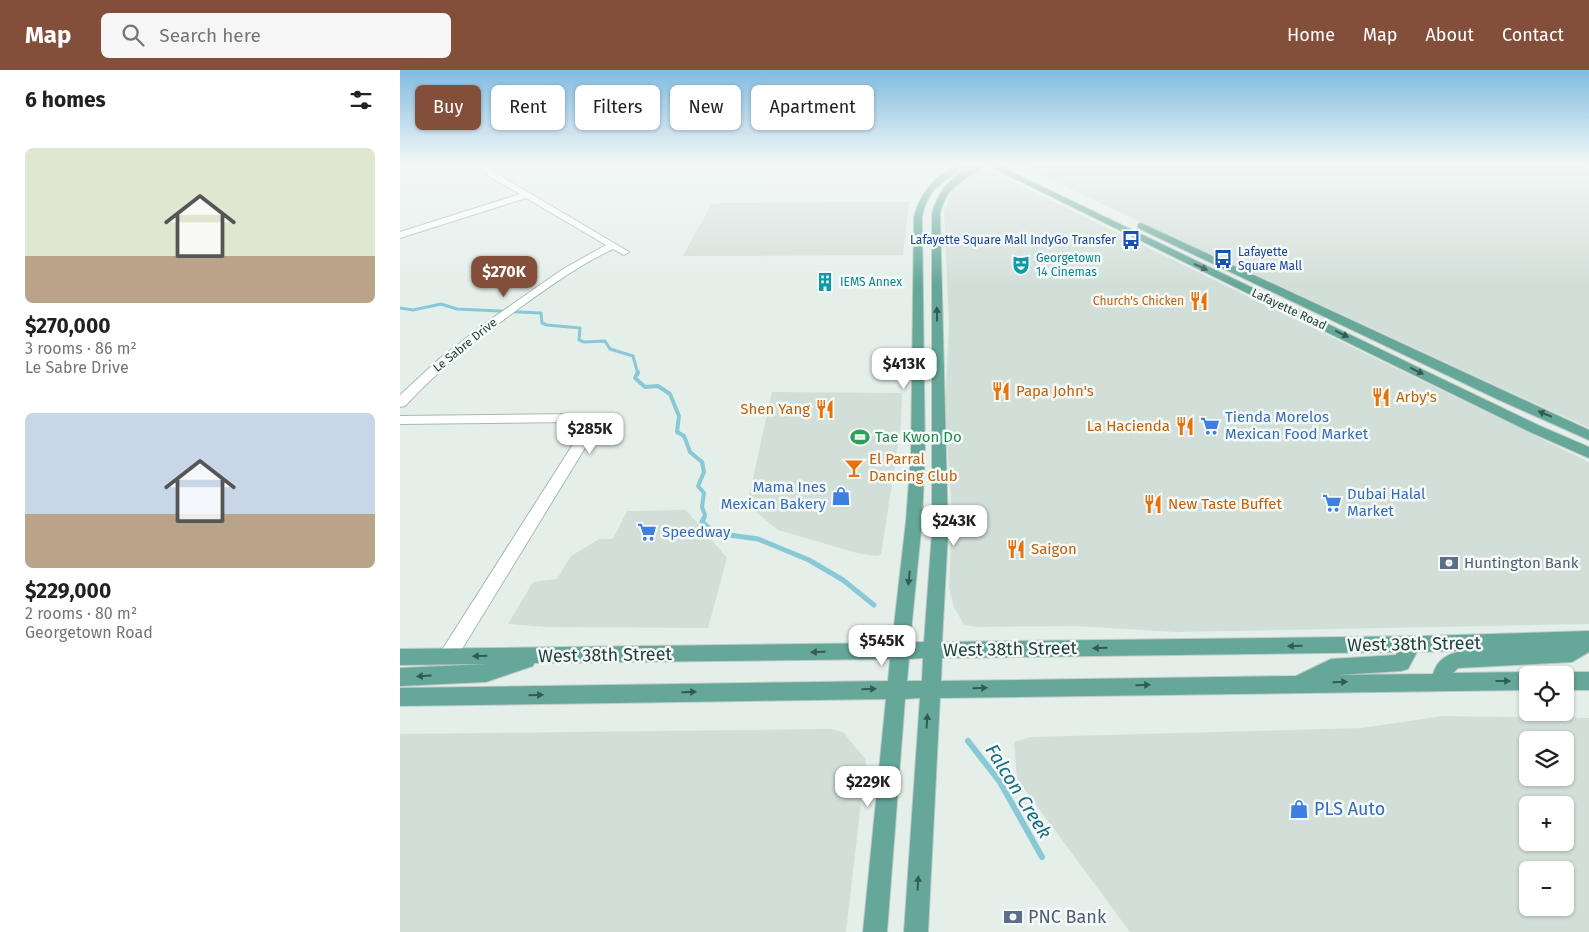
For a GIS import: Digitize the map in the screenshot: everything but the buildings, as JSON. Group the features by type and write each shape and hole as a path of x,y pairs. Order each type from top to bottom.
{"main road":[{"path":"875,932 897,689 913,542 918,453 918,217 921,204"},
{"path":"916,932 929,688 940,532 936,214 938,204"},
{"name":"Lafayette Road","path":"1072,204 1535,429 1589,453"},
{"path":"1093,204 1114,214"},
{"name":"Lafayette Road","path":"1130,221 1589,435"},
{"path":"1441,682 1443,671 1454,660 1572,654 1589,640"},
{"name":"West 38th Street","path":"400,657 1589,640"},
{"path":"1297,683 1331,667 1401,663 1412,644"},
{"path":"400,677 486,673 539,655"},
{"path":"400,697 1519,681"},
{"path":"1574,681 1589,681"}],"street":[{"path":"400,235 498,204"},
{"path":"542,204 624,252"},
{"name":"Le Sabre Drive","path":"400,404 442,362 498,318 571,268 612,246"},
{"path":"400,420 573,418 582,420 587,424 584,438 448,656"}],"shaded area":[{"path":"909,204 903,255 683,256 711,205"},
{"path":"947,204 1058,204 1589,462 1589,624 1175,632 1075,626 978,627 964,625 954,607 949,588 952,514 945,411 949,324 944,211"},
{"name":"Lafayette Square Mall","path":"1102,204 1589,204 1589,428"},
{"path":"772,392 902,393 901,424 881,555 857,553 778,530 755,511 749,496"},
{"path":"686,510 727,558 708,628 547,627 508,624 533,582 557,579 571,556 599,539 613,539 627,511"},
{"path":"1443,716 1519,717 1519,721 1574,721 1574,718 1589,718 1589,932 1130,932 1017,779 1014,742 1030,737 1362,728"},
{"path":"831,729 843,732 866,760 846,932 400,932 400,734"}],"waterway":[{"name":"Falcon Creek","path":"400,308 413,310 441,304 457,309 541,313 542,323 580,328 579,340 584,342 605,341 610,349 633,356 638,373"},
{"name":"Falcon Creek","path":"638,373 635,378 645,387 658,386 670,394 679,416 677,432 684,436 690,452 702,462 704,472 698,486 704,493 702,507 705,515 703,520"},
{"name":"Falcon Creek","path":"703,520 702,522 715,533 758,539 809,560 843,580 874,605"},
{"name":"Falcon Creek","path":"968,741 1000,782 1042,857"}],"place":[{"name":"Lafayette Square Mall IndyGo Transfer","path":"1131,240"},
{"name":"Lafayette Square Mall","path":"1223,259"},
{"name":"Georgetown 14 Cinemas","path":"1021,265"},
{"name":"IEMS Annex","path":"825,282"},
{"name":"Church's Chicken","path":"1199,301"},
{"name":"Papa John's","path":"1001,391"},
{"name":"Arby's","path":"1381,397"},
{"name":"Shen Yang","path":"825,409"},
{"name":"La Hacienda","path":"1185,426"},
{"name":"Tienda Morelos Mexican Food Market","path":"1210,426"},
{"name":"Tae Kwon Do","path":"860,437"},
{"name":"El Parral Dancing Club","path":"854,468"},
{"name":"Mama Ines Mexican Bakery","path":"841,496"},
{"name":"Dubai Halal Market","path":"1332,503"},
{"name":"New Taste Buffet","path":"1153,504"},
{"name":"Speedway","path":"647,532"},
{"name":"Saigon","path":"1016,549"},
{"name":"Huntington Bank","path":"1449,563"},
{"name":"PLS Auto","path":"1299,809"},
{"name":"PNC Bank","path":"1013,917"}]}
